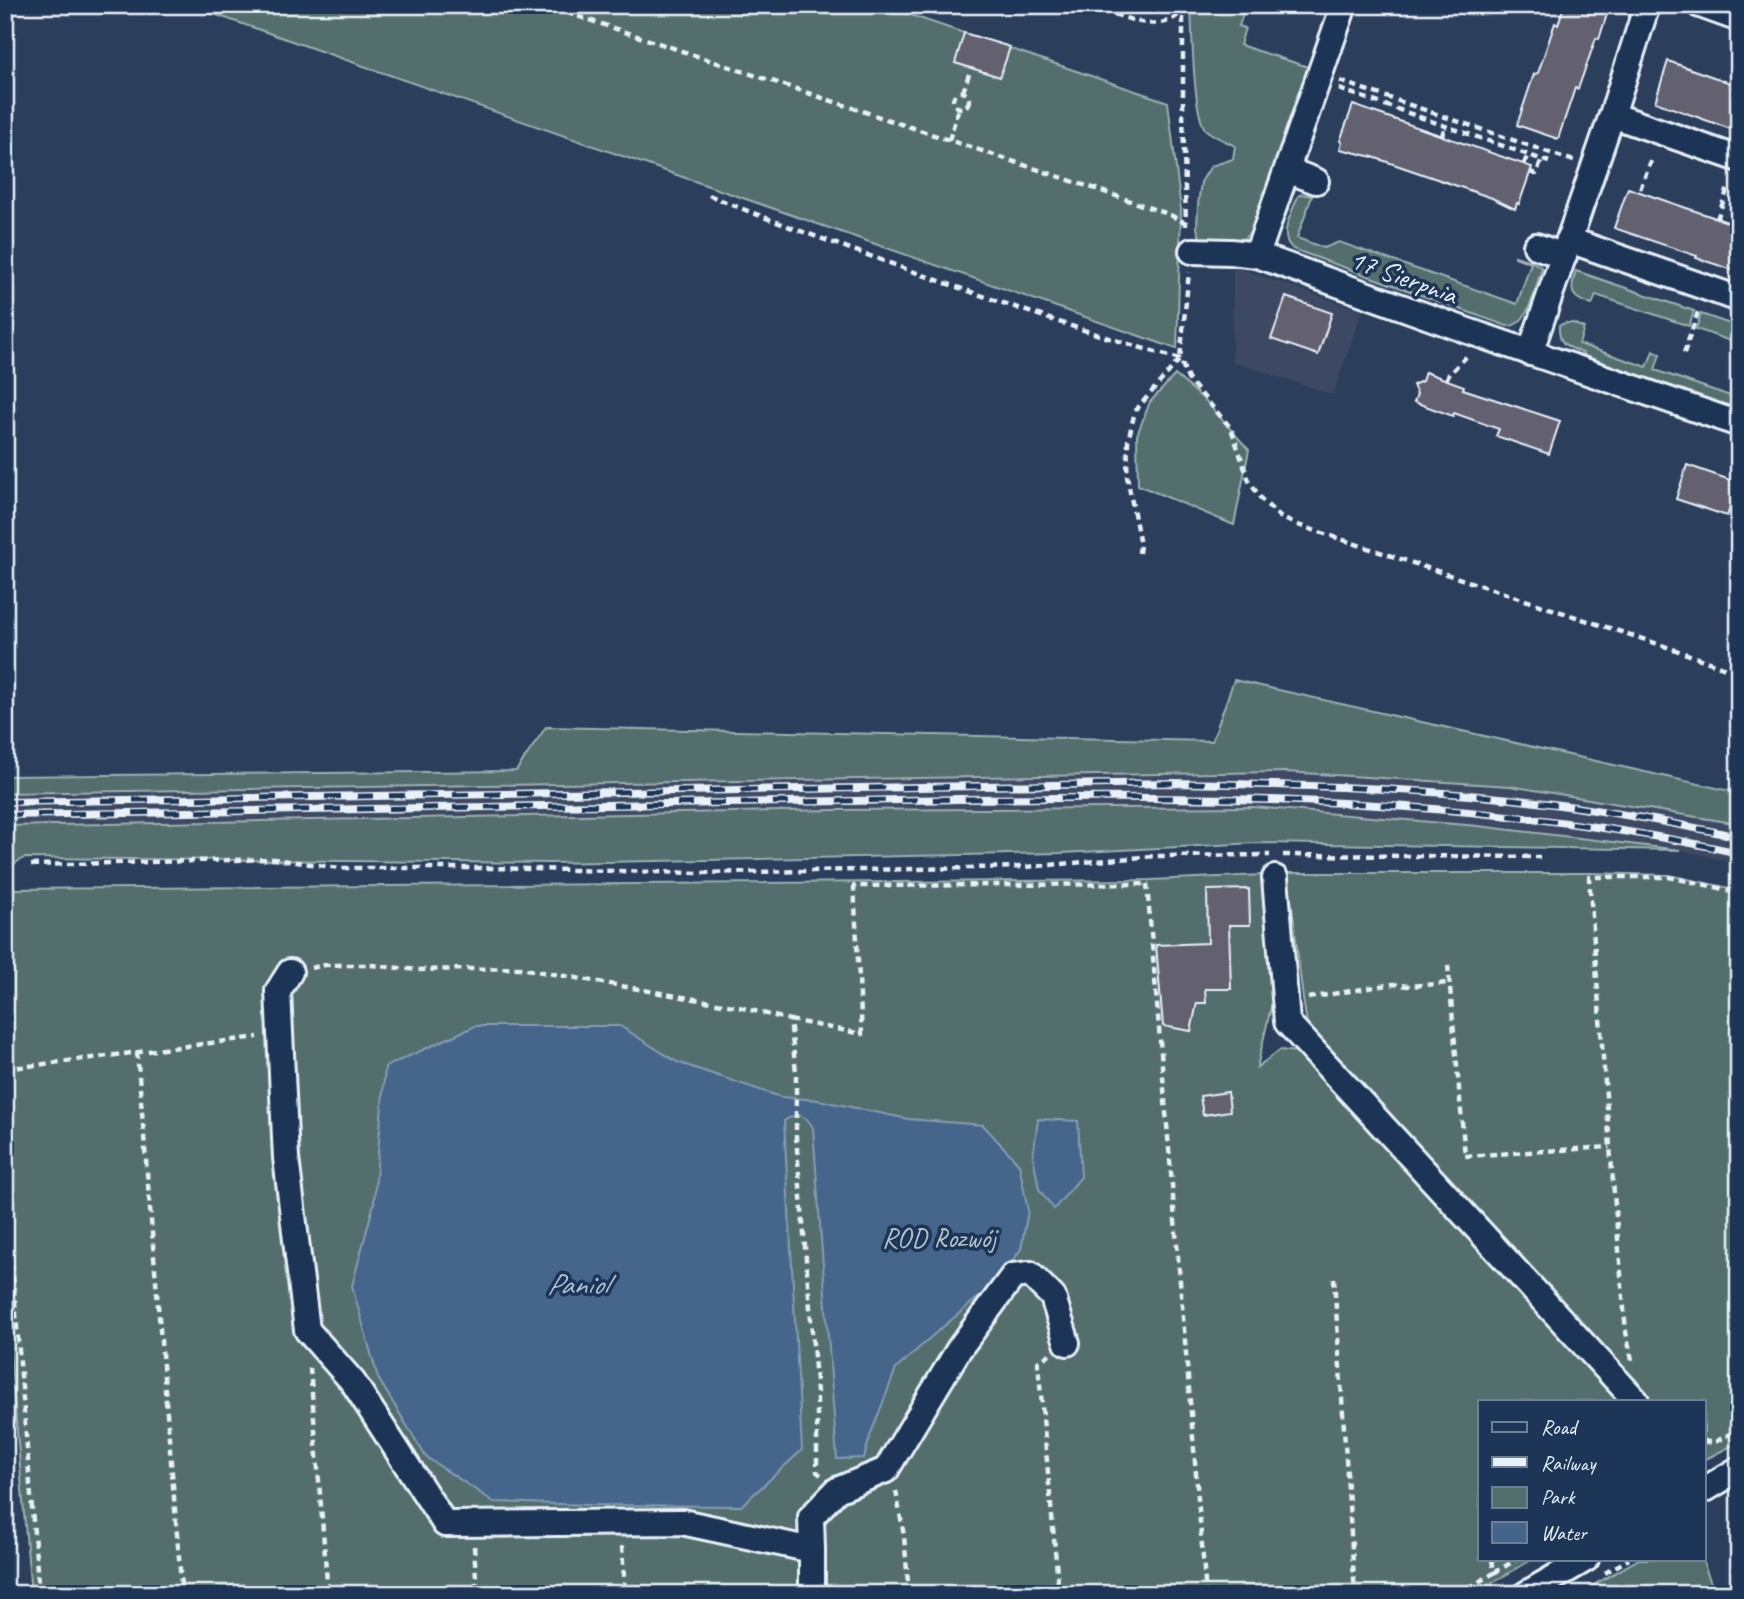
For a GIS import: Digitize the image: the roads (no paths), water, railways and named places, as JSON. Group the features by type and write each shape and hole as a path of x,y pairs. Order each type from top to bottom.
{"street":[{"path":"1257,255 1344,5"},
{"path":"1531,353 1647,5"},
{"path":"1700,5 1739,19"},
{"path":"1612,115 1739,159"},
{"path":"1287,170 1315,181"},
{"path":"1536,246 1567,248 1739,299"},
{"name":"17 Sierpnia","path":"1192,251 1257,255 1739,424"},
{"path":"1275,878 1284,1001 1287,1022 1291,1028 1635,1400"},
{"path":"290,972 278,991 280,1034 286,1158 307,1330 353,1382 445,1524 682,1522 812,1550"},
{"path":"812,1594 811,1517 837,1490 886,1470 960,1349 1013,1276 1030,1273 1053,1297 1067,1343"},
{"path":"1706,1485 1739,1469"},
{"path":"1526,1594 1584,1560"}],"water":[{"name":"Paniol","path":"475,1026 620,1026 677,1062 781,1097 818,1100 908,1119 983,1125 1019,1164 1028,1211 1021,1249 999,1280 896,1369 864,1458 837,1459 813,1128 804,1117 789,1118 784,1121 802,1450 741,1506 494,1502 426,1457 378,1378 352,1286 374,1203 385,1067"},
{"path":"1038,1119 1078,1121 1081,1177 1054,1209 1039,1189 1033,1156"}],"railway":[{"path":"5,802 1171,783 1350,788 1484,796 1608,812 1739,837"},
{"path":"5,815 955,799 1180,798 1405,807 1517,817 1628,832 1739,853"}],"park label":[{"name":"ROD Rozwój","path":"939,1237"}]}
